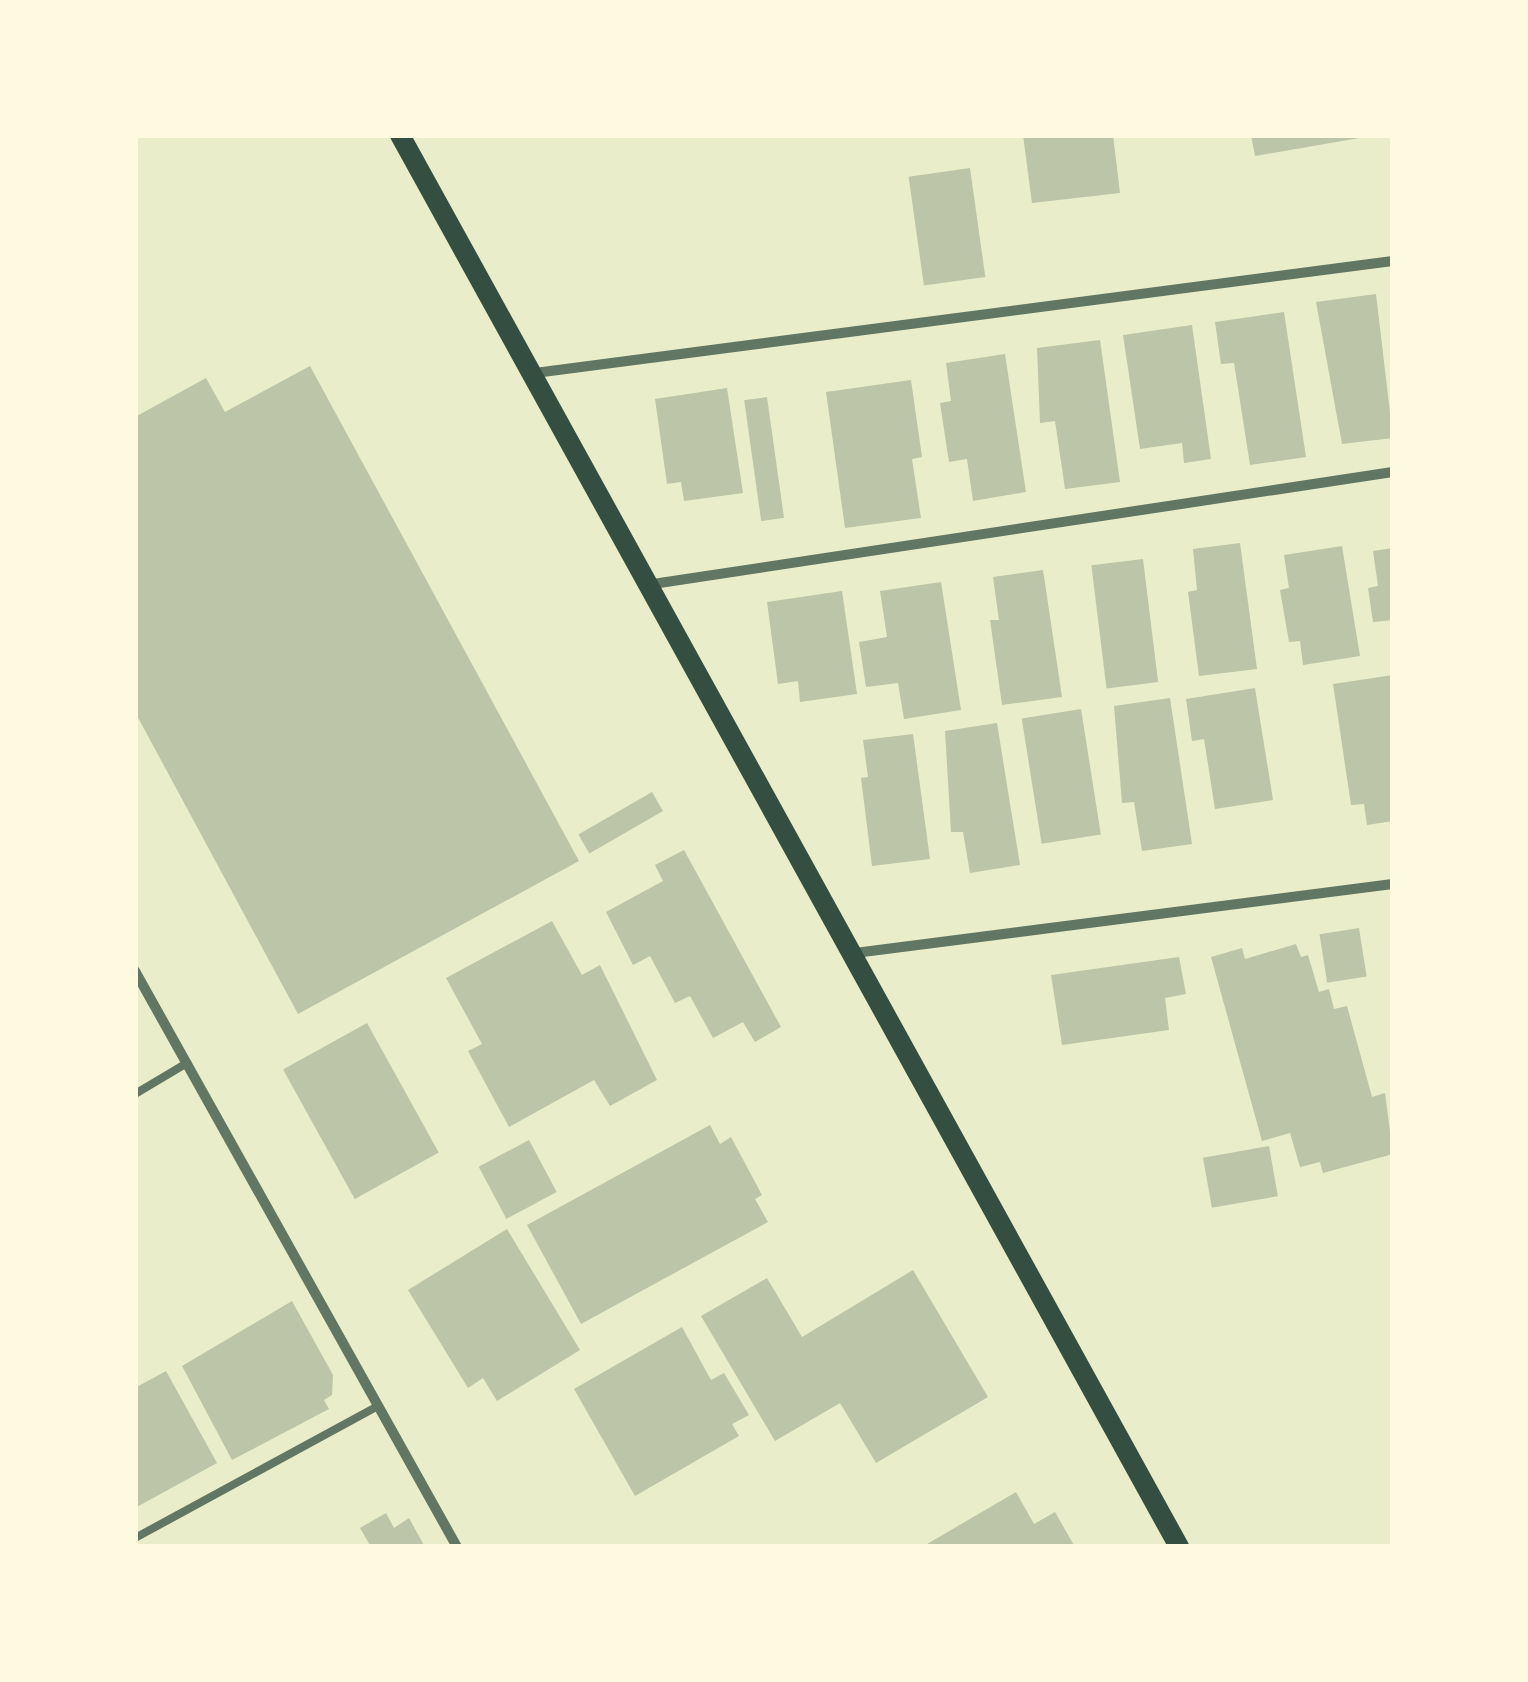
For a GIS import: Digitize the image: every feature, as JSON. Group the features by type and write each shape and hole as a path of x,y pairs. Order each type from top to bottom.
{"main road":[{"path":"400,135 653,584 1179,1547"}],"street":[{"path":"535,373 1393,260"},
{"path":"653,584 1393,472"},
{"path":"855,953 1393,884"},
{"path":"135,971 457,1547"}],"lane":[{"path":"135,1094 186,1063"},
{"path":"135,1538 378,1406"}],"building":[{"path":"1023,135 1113,135 1120,193 1032,203"},
{"path":"1251,135 1365,135 1365,137 1255,156"},
{"path":"970,168 985,277 924,286 909,177"},
{"path":"1376,294 1393,438 1342,444 1316,302"},
{"path":"1284,312 1306,457 1250,465 1234,363 1221,364 1215,322"},
{"path":"1192,325 1211,459 1184,463 1182,443 1140,449 1123,335"},
{"path":"1100,340 1120,482 1065,489 1055,421 1040,423 1037,348"},
{"path":"1005,354 1026,492 973,501 967,459 949,462 940,403 951,401 946,363"},
{"path":"310,366 579,861 298,1014 135,712 135,417 206,378 225,412"},
{"path":"911,380 922,457 912,459 921,518 845,528 826,392"},
{"path":"727,388 743,493 684,501 681,482 667,484 655,399"},
{"path":"767,397 784,518 761,521 744,400"},
{"path":"1240,543 1257,669 1199,676 1188,592 1197,590 1193,549"},
{"path":"1342,546 1360,656 1303,665 1300,641 1289,642 1280,590 1289,588 1284,555"},
{"path":"1393,548 1393,620 1373,622 1368,588 1378,586 1373,551"},
{"path":"1143,559 1158,682 1106,688 1091,565"},
{"path":"1043,570 1062,697 1002,705 990,620 999,620 993,577"},
{"path":"941,582 961,710 904,719 898,683 866,687 859,642 887,637 880,591"},
{"path":"842,591 857,694 800,702 798,681 778,684 767,602"},
{"path":"1393,675 1393,821 1367,825 1364,804 1351,805 1333,684"},
{"path":"1255,688 1273,800 1215,809 1204,739 1192,741 1186,699"},
{"path":"1170,698 1192,844 1142,851 1134,802 1122,803 1114,706"},
{"path":"1081,709 1101,834 1042,844 1022,718"},
{"path":"997,723 1020,865 970,873 963,832 951,832 945,731"},
{"path":"913,734 930,859 872,866 861,778 868,777 863,740"},
{"path":"652,792 663,811 589,854 578,834"},
{"path":"684,850 781,1027 755,1042 743,1022 713,1038 690,996 675,1003 650,956 633,965 606,912 663,881 655,865"},
{"path":"552,921 582,975 600,965 657,1080 610,1106 594,1080 509,1127 468,1051 482,1044 446,978"},
{"path":"1359,928 1367,976 1327,983 1319,934"},
{"path":"1296,944 1301,957 1308,955 1319,992 1329,989 1334,1009 1347,1006 1372,1097 1385,1093 1393,1154 1323,1173 1320,1162 1300,1167 1290,1133 1262,1141 1211,957 1242,948 1245,959"},
{"path":"1179,957 1186,994 1165,998 1169,1030 1062,1045 1051,975"},
{"path":"367,1023 439,1152 355,1199 283,1070"},
{"path":"710,1125 720,1144 731,1137 762,1195 755,1199 768,1222 581,1324 527,1225"},
{"path":"529,1140 557,1192 506,1219 479,1167"},
{"path":"1269,1146 1278,1196 1212,1208 1203,1158"},
{"path":"507,1229 580,1350 497,1401 483,1378 468,1388 408,1290"},
{"path":"913,1270 988,1397 876,1463 840,1403 775,1441 701,1316 767,1278 802,1337"},
{"path":"292,1301 333,1375 332,1395 324,1400 329,1409 232,1460 182,1366"},
{"path":"682,1327 711,1380 724,1373 749,1415 732,1424 739,1436 635,1496 574,1389"},
{"path":"166,1371 217,1463 135,1508 135,1388"},
{"path":"1016,1492 1034,1524 1055,1512 1075,1547 922,1547"},
{"path":"386,1513 394,1528 409,1518 425,1547 371,1547 360,1528"}]}
